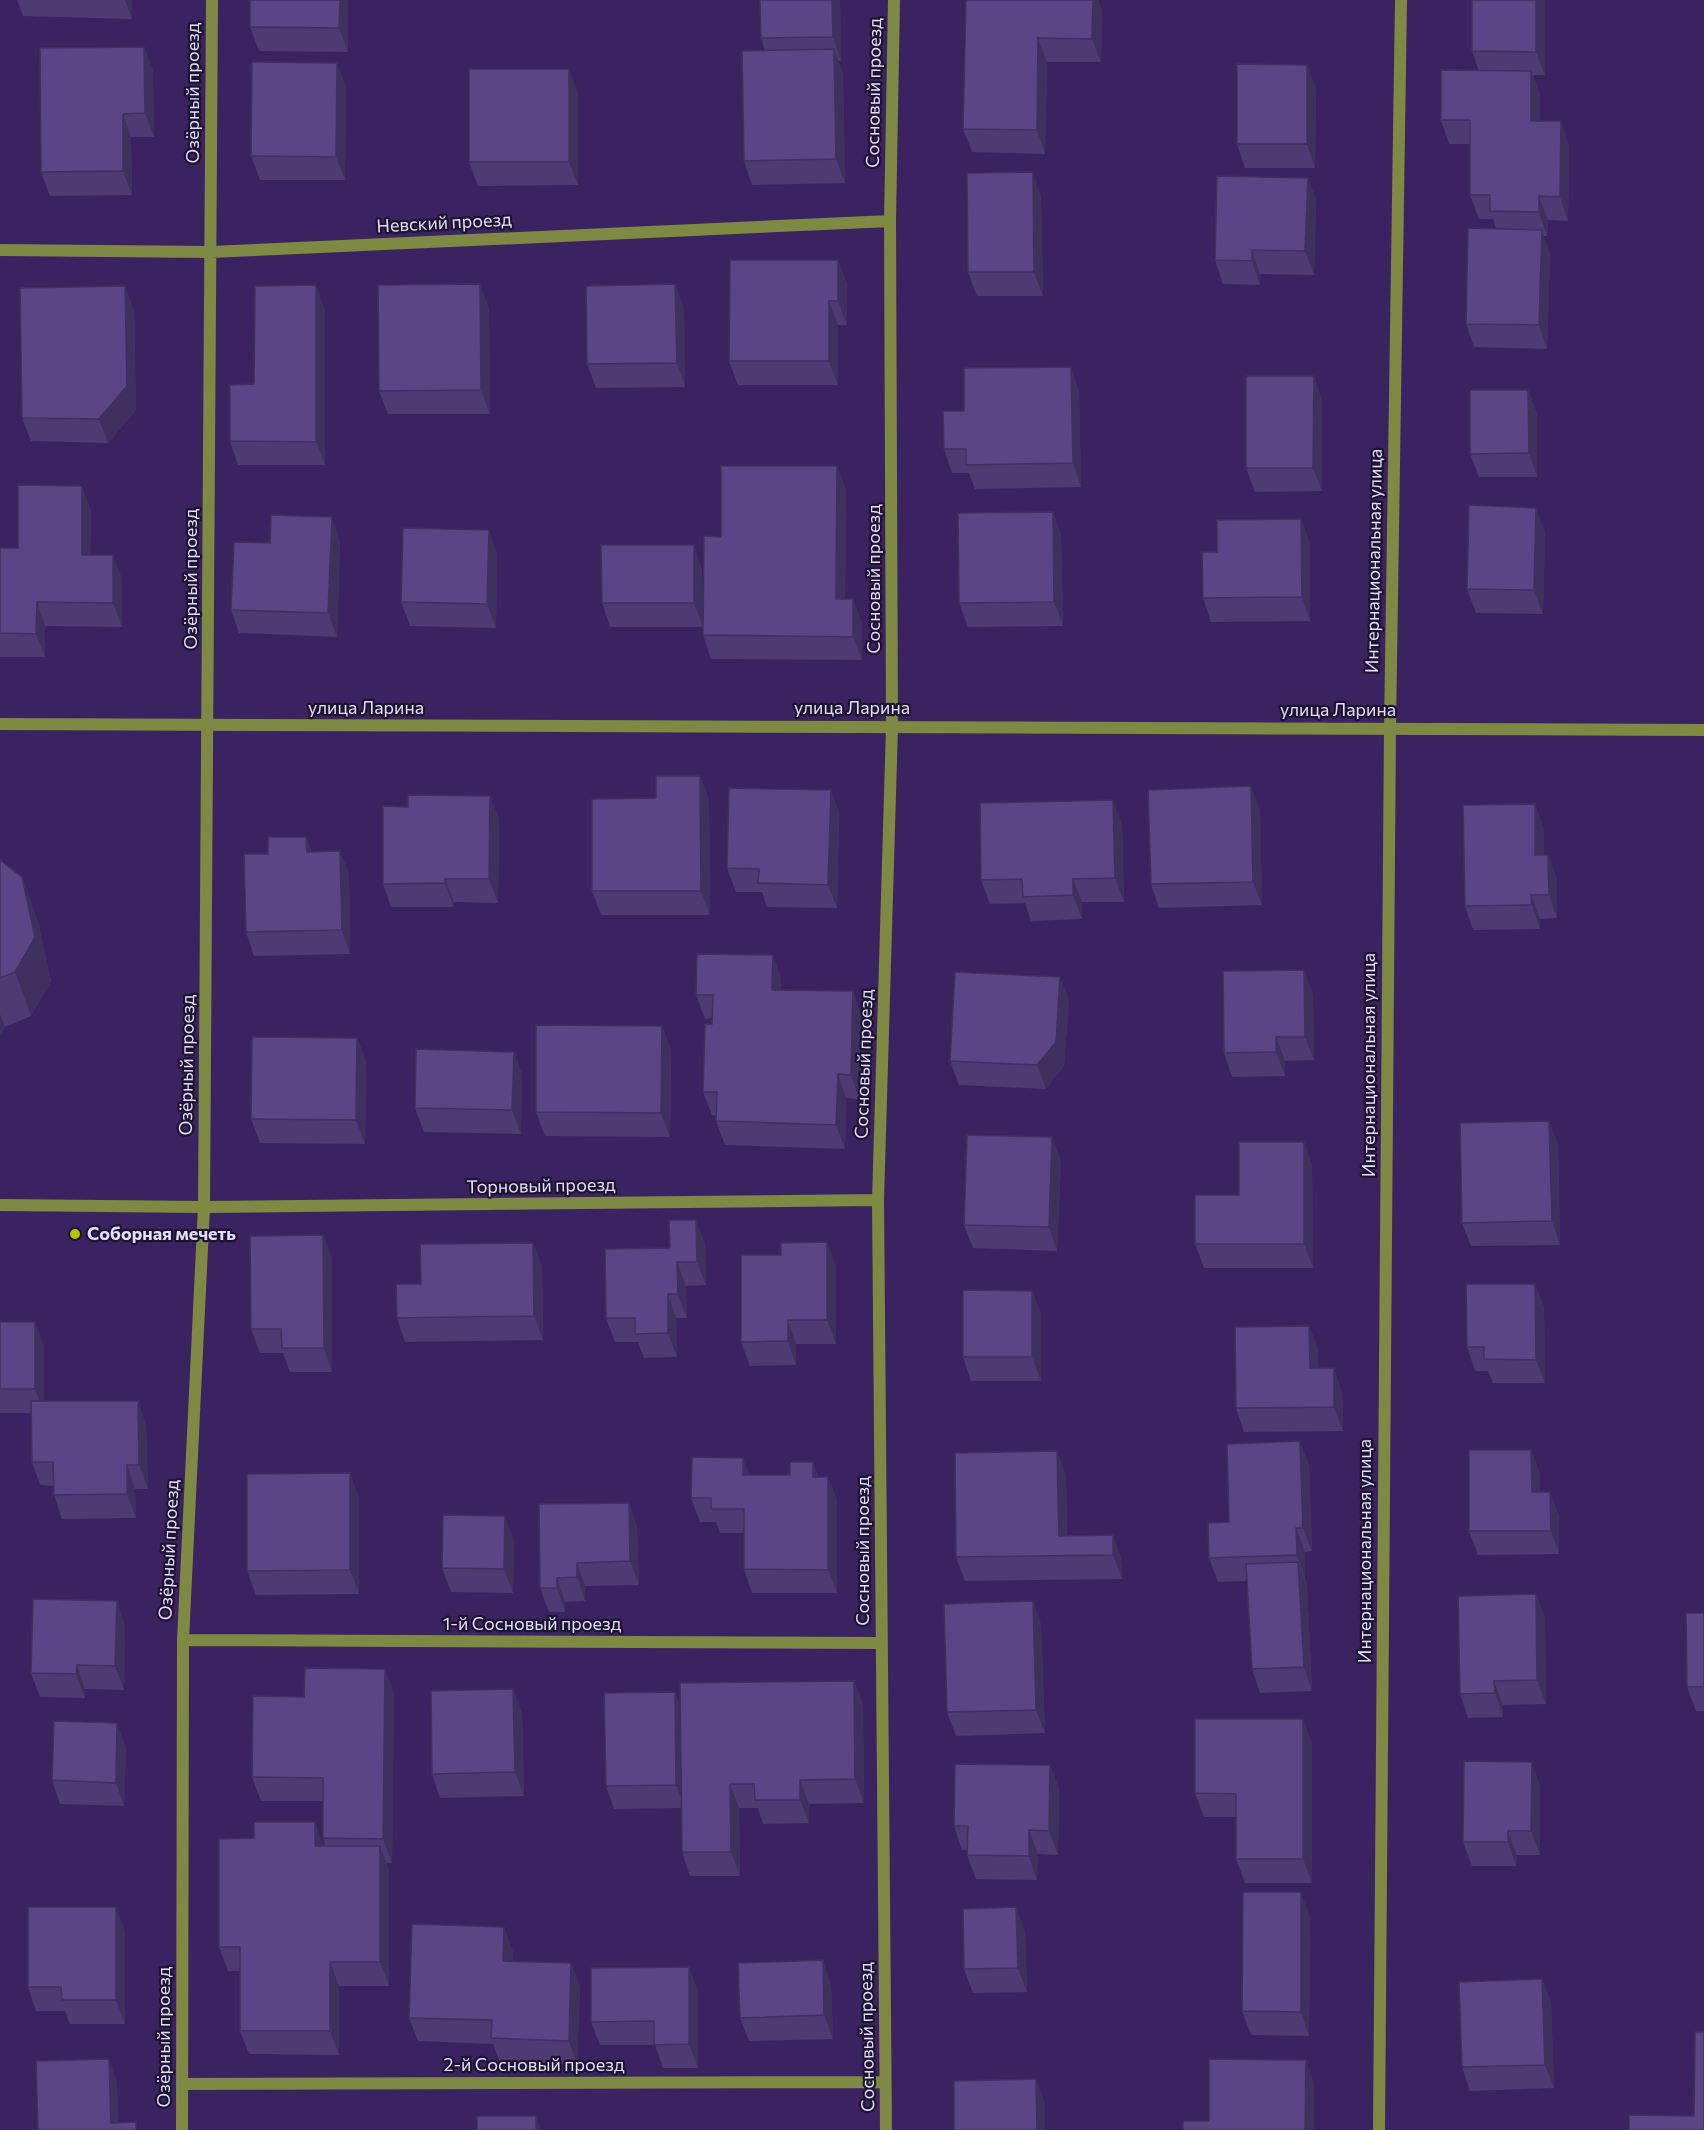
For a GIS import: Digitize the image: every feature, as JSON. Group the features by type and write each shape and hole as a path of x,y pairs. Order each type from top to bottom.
{"street":[{"name":"Озёрный проезд","path":"182,2130 183,1640 204,1207 212,0"},
{"name":"Сосновый проезд","path":"886,2130 878,1200 892,726 890,220 894,0"},
{"name":"Интернациональная улица","path":"1379,2130 1390,729 1401,0"},
{"name":"Невский проезд","path":"0,250 211,252 890,220"},
{"name":"улица Ларина","path":"0,724 1704,730"},
{"name":"Торновый проезд","path":"0,1205 204,1207 878,1200"},
{"name":"1-й Сосновый проезд","path":"183,1640 881,1643"},
{"name":"2-й Сосновый проезд","path":"182,2084 885,2082"}],"building":[{"path":"250,0 340,0 339,28 250,27"},
{"path":"760,0 832,0 833,37 761,38"},
{"path":"966,0 1093,0 1092,39 1038,38 1037,130 963,129"},
{"path":"1472,0 1536,0 1536,52 1472,51"},
{"path":"144,47 145,113 123,114 123,171 41,172 40,48"},
{"path":"834,49 836,159 744,161 742,51"},
{"path":"252,62 337,63 336,157 251,156"},
{"path":"1237,64 1307,65 1307,144 1237,144"},
{"path":"469,69 569,69 569,162 469,162"},
{"path":"1441,70 1531,71 1531,121 1561,121 1560,197 1539,196 1539,212 1490,211 1490,195 1470,195 1470,120 1441,120"},
{"path":"1033,172 1034,272 968,272 967,173"},
{"path":"1217,176 1308,178 1305,251 1252,250 1252,261 1215,260"},
{"path":"1468,228 1542,230 1539,325 1466,324"},
{"path":"730,260 838,260 838,301 829,301 829,361 729,361"},
{"path":"480,284 481,390 379,391 378,285"},
{"path":"675,284 677,363 587,364 586,286"},
{"path":"316,285 316,442 230,441 230,385 254,384 255,286"},
{"path":"125,286 127,386 99,419 22,418 20,288"},
{"path":"1071,367 1073,463 966,465 966,449 944,449 943,411 964,411 964,368"},
{"path":"1246,376 1314,376 1313,468 1246,468"},
{"path":"1470,390 1528,390 1529,453 1470,454"},
{"path":"721,466 837,466 836,599 853,599 853,637 703,635 704,536 721,537"},
{"path":"18,485 82,486 82,555 113,555 113,603 37,602 36,634 0,633 0,548 18,548"},
{"path":"1469,505 1536,508 1534,590 1467,589"},
{"path":"1053,512 1054,602 959,603 958,513"},
{"path":"271,515 332,517 328,613 231,610 234,542 270,543"},
{"path":"1301,519 1302,597 1203,598 1202,552 1217,552 1217,520"},
{"path":"403,528 489,530 487,604 401,602"},
{"path":"601,545 694,545 694,603 602,603"},
{"path":"656,776 700,776 701,891 592,891 592,799 656,798"},
{"path":"1251,786 1253,882 1151,884 1148,790"},
{"path":"729,788 831,790 828,885 758,883 759,869 727,868"},
{"path":"408,795 490,796 489,879 445,879 445,883 383,884 383,806 408,807"},
{"path":"1113,800 1115,878 1073,879 1073,895 1023,897 1022,879 981,880 980,803"},
{"path":"1535,804 1535,855 1548,855 1549,895 1531,895 1532,905 1465,906 1463,805"},
{"path":"268,837 306,837 307,852 340,851 342,930 246,932 244,854 268,854"},
{"path":"0,860 22,877 35,937 15,972 0,978"},
{"path":"697,954 773,955 772,990 853,991 851,1075 838,1074 836,1125 716,1121 717,1092 703,1092 705,1024 712,1024 713,995 696,995"},
{"path":"1304,970 1305,1037 1276,1037 1276,1052 1224,1053 1223,971"},
{"path":"955,972 1060,977 1056,1042 1037,1065 950,1061"},
{"path":"536,1025 662,1026 661,1113 536,1112"},
{"path":"252,1037 357,1038 356,1120 251,1119"},
{"path":"416,1049 514,1052 512,1110 415,1108"},
{"path":"1549,1121 1552,1221 1462,1223 1460,1123"},
{"path":"967,1135 1052,1137 1049,1227 964,1225"},
{"path":"1239,1142 1304,1142 1304,1244 1195,1244 1195,1195 1239,1195"},
{"path":"669,1220 696,1220 697,1262 677,1262 678,1294 668,1294 668,1333 635,1334 635,1318 606,1318 605,1249 670,1248"},
{"path":"323,1235 324,1348 282,1348 281,1329 251,1329 250,1236"},
{"path":"827,1242 827,1320 788,1320 788,1341 741,1342 741,1255 781,1255 781,1243"},
{"path":"533,1243 534,1316 397,1318 396,1284 421,1284 420,1244"},
{"path":"1466,1284 1535,1284 1536,1360 1484,1359 1484,1347 1467,1347"},
{"path":"963,1290 1032,1291 1032,1357 963,1357"},
{"path":"0,1322 35,1322 35,1389 0,1389"},
{"path":"1309,1326 1310,1368 1334,1368 1334,1407 1236,1408 1235,1327"},
{"path":"31,1401 138,1401 139,1465 127,1465 127,1494 54,1495 53,1462 32,1462"},
{"path":"1300,1441 1303,1528 1296,1528 1297,1555 1209,1558 1208,1523 1229,1522 1227,1444"},
{"path":"1469,1450 1531,1450 1532,1492 1550,1492 1551,1531 1469,1531"},
{"path":"1057,1451 1059,1536 1113,1535 1113,1555 956,1557 955,1453"},
{"path":"692,1457 743,1458 743,1475 790,1475 790,1462 813,1462 813,1477 828,1477 828,1570 744,1569 744,1509 711,1509 711,1498 691,1498"},
{"path":"350,1473 350,1570 247,1571 247,1474"},
{"path":"629,1503 630,1561 577,1563 577,1577 557,1578 557,1588 540,1588 539,1504"},
{"path":"443,1515 505,1516 504,1569 442,1568"},
{"path":"1298,1562 1304,1667 1252,1669 1246,1564"},
{"path":"1536,1594 1537,1680 1494,1681 1495,1693 1460,1694 1458,1596"},
{"path":"33,1599 117,1601 115,1666 77,1665 76,1674 31,1673"},
{"path":"1033,1601 1036,1710 947,1712 944,1604"},
{"path":"1686,1613 1704,1613 1704,1687 1687,1687"},
{"path":"305,1668 385,1669 383,1839 323,1838 323,1778 252,1777 253,1696 304,1697"},
{"path":"854,1681 855,1779 800,1780 800,1800 755,1800 754,1784 730,1784 731,1852 682,1852 680,1683"},
{"path":"513,1689 515,1772 432,1774 431,1691"},
{"path":"675,1692 676,1785 606,1786 604,1693"},
{"path":"1195,1719 1303,1719 1303,1859 1236,1859 1236,1794 1195,1793"},
{"path":"54,1721 117,1723 116,1783 52,1780"},
{"path":"1464,1761 1532,1762 1531,1831 1508,1831 1508,1842 1463,1842"},
{"path":"955,1764 1050,1765 1049,1831 1029,1830 1029,1856 967,1855 968,1826 954,1826"},
{"path":"254,1822 315,1822 315,1846 380,1846 380,1962 330,1962 330,2031 240,2031 240,1947 219,1947 219,1839 254,1838"},
{"path":"1243,1892 1301,1892 1301,2012 1242,2011"},
{"path":"28,1907 116,1907 116,2000 62,2000 61,1987 28,1987"},
{"path":"1016,1907 1018,1968 964,1969 963,1909"},
{"path":"412,1924 504,1927 503,1961 571,1963 569,2041 491,2038 492,2020 409,2018"},
{"path":"823,1960 824,2015 740,2018 738,1963"},
{"path":"689,1967 689,2044 654,2045 654,2021 591,2022 591,1968"},
{"path":"1542,1979 1545,2065 1462,2067 1459,1982"},
{"path":"1695,2032 1704,2032 1704,2130 1629,2130 1629,2115 1694,2116"},
{"path":"109,2059 111,2123 136,2122 136,2130 38,2130 36,2061"},
{"path":"1209,2059 1306,2060 1305,2130 1183,2130 1183,2121 1209,2121"},
{"path":"1036,2079 1037,2130 954,2130 954,2081"},
{"path":"477,2116 536,2116 536,2130 477,2130"}],"place":[{"name":"Cоборная мечеть","path":"75,1234"}]}
